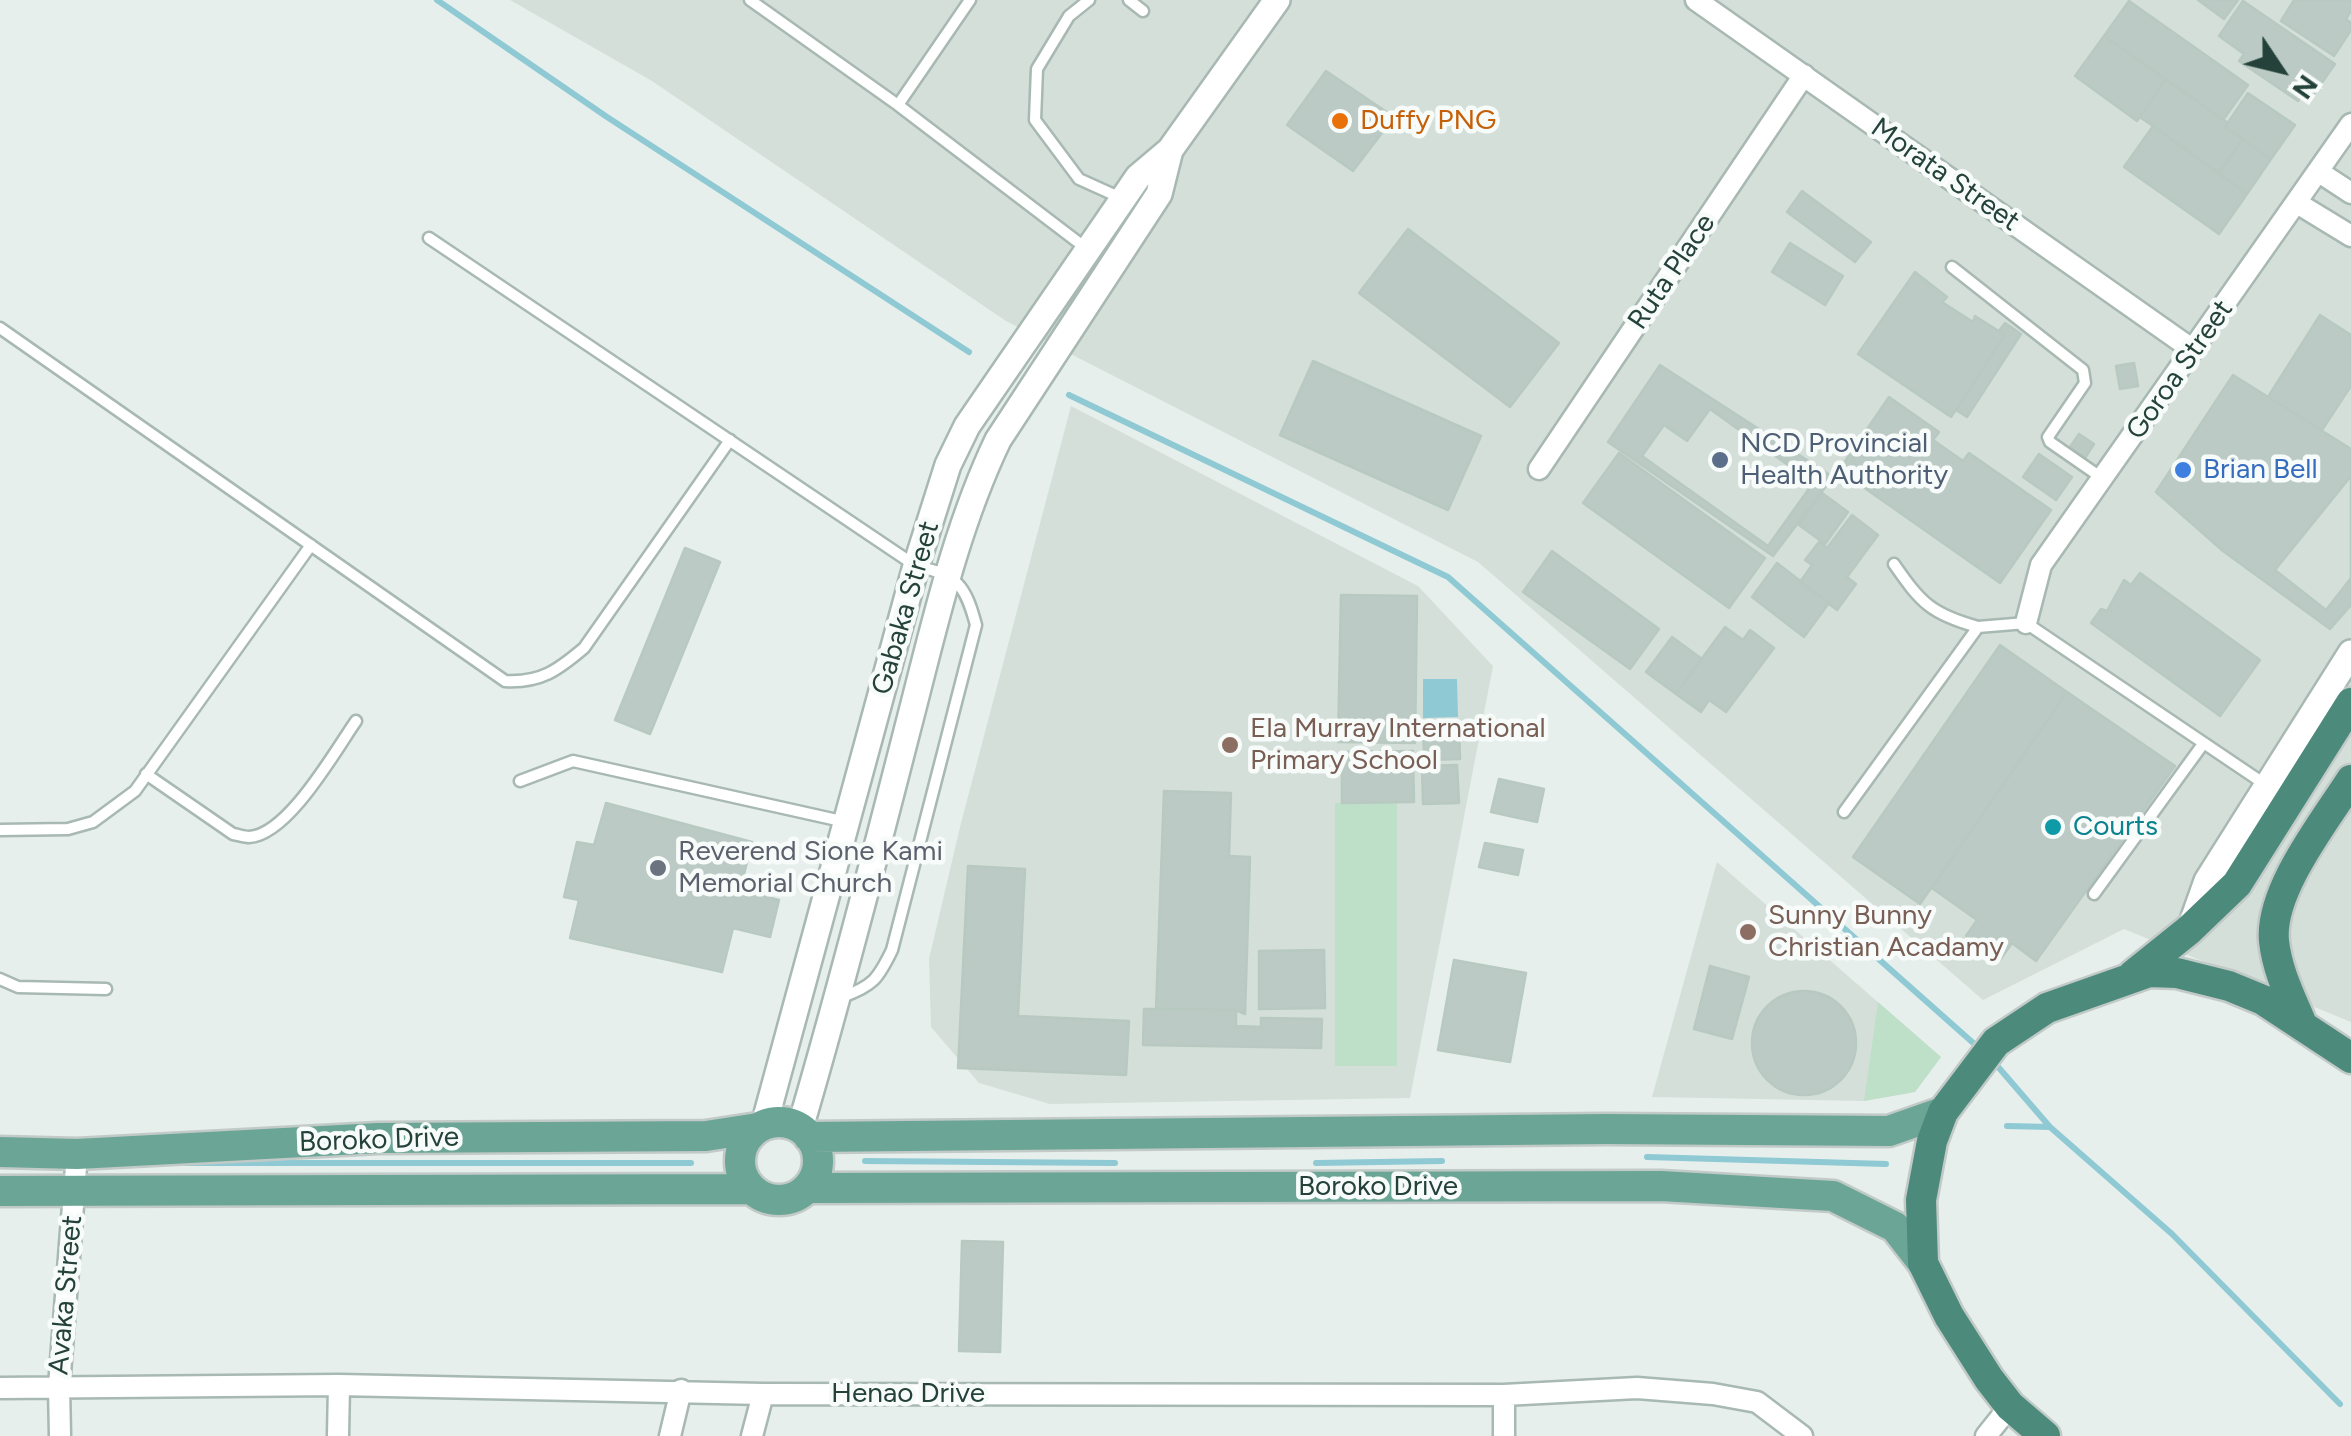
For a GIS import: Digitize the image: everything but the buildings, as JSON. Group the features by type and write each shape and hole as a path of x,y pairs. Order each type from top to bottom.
{"highway":[{"path":"2045,1436 2010,1406 1948,1316 1923,1263 1922,1200 1932,1141 1948,1104 1996,1042 2048,1008 2133,975 2189,930 2237,884 2351,704"},
{"path":"2302,1023 2281,974 2274,919 2306,851 2351,780"},
{"path":"2133,975 2177,974 2229,986 2276,1006 2351,1058"}],"main road":[{"name":"Boroko Drive","path":"805,1132 1606,1128 1889,1132 1948,1104"},
{"path":"782,1122 805,1132 816,1148 818,1162 808,1188 786,1200 761,1196 751,1189 740,1162 744,1143 761,1127 782,1122"},
{"name":"Boroko Drive","path":"0,1152 76,1154 378,1138 706,1136 761,1127"},
{"name":"Boroko Drive","path":"808,1188 1660,1186 1834,1196 1894,1227 1923,1263"},
{"name":"Boroko Drive","path":"0,1191 751,1189"}],"street":[{"name":"Gabaka Street","path":"761,1127 916,566 948,465 967,426 1138,177 1170,150 1277,0"},
{"name":"Morata Street","path":"1696,0 2193,350"},
{"name":"Ruta Place","path":"1539,470 1804,75"},
{"name":"Goroa Street","path":"2026,623 2042,565 2351,124"},
{"name":"Gabaka Street","path":"805,1132 948,573 980,478 998,440 1159,194 1170,150"},
{"path":"2319,172 2351,193"},
{"path":"2297,203 2351,236"},
{"path":"2189,930 2207,881 2351,653"},
{"name":"Avaka Street","path":"60,1436 59,1386 76,1154"},
{"path":"338,1436 339,1385"},
{"name":"Henao Drive","path":"0,1388 339,1385 763,1394 1504,1395 1636,1388 1757,1402 1802,1436"},
{"path":"670,1436 682,1390"},
{"path":"752,1436 763,1394"},
{"path":"1504,1395 1504,1436"},
{"path":"1986,1436 2010,1406"}],"lane":[{"path":"750,0 898,105 1088,250"},
{"path":"898,105 970,0"},
{"path":"1089,0 1068,16 1037,68 1035,120 1079,179 1123,199"},
{"path":"1128,0 1143,11"},
{"path":"428,238 916,566 948,573 969,598 976,625 892,950 880,974 867,988 838,998"},
{"path":"1952,267 2083,370 2085,384 2048,437 2104,479"},
{"path":"0,328 506,681 538,680 555,673 584,648 730,440"},
{"path":"0,830 68,828 93,822 134,791 311,545"},
{"path":"1894,564 1924,605 1978,628 2026,623 2267,786"},
{"path":"1844,812 1978,628"},
{"path":"146,774 234,834 250,837 266,832 295,807 356,722"},
{"path":"2094,894 2203,744"},
{"path":"520,781 572,761 847,822"},
{"path":"0,979 18,987 106,989"}],"shaded area":[{"path":"510,0 2351,0 2351,1022 2124,929 1983,1000 1478,562 1006,321 652,81"},
{"name":"Ela Murray International Primary School","path":"1071,406 1418,586 1493,666 1410,1098 1050,1104 979,1083 931,1027 929,959"},
{"name":"Sunny Bunny Christian Acadamy","path":"1717,862 1941,1057 1915,1092 1864,1101 1652,1097"}],"green space":[{"path":"1335,803 1397,803 1397,1066 1335,1066"},
{"path":"1878,1002 1941,1057 1915,1092 1864,1101"}],"water":[{"path":"1423,679 1457,679 1458,717 1423,718"}],"waterway":[{"path":"437,0 607,117 969,352"},
{"path":"1069,395 1448,577 1980,1049"},
{"path":"1993,1061 2050,1127 2172,1234 2340,1404"},
{"path":"2007,1126 2050,1127"},
{"path":"1647,1157 1886,1164"},
{"path":"865,1161 1115,1163"},
{"path":"1316,1163 1442,1161"},
{"path":"187,1163 691,1163"}],"place":[{"name":"Duffy PNG","path":"1340,121"},
{"name":"NCD Provincial Health Authority","path":"1720,460"},
{"name":"Brian Bell","path":"2183,470"},
{"name":"Ela Murray International Primary School","path":"1230,745"},
{"name":"Courts","path":"2053,827"},
{"name":"Reverend Sione Kami Memorial Church","path":"658,868"},
{"name":"Sunny Bunny Christian Acadamy","path":"1748,932"}]}
